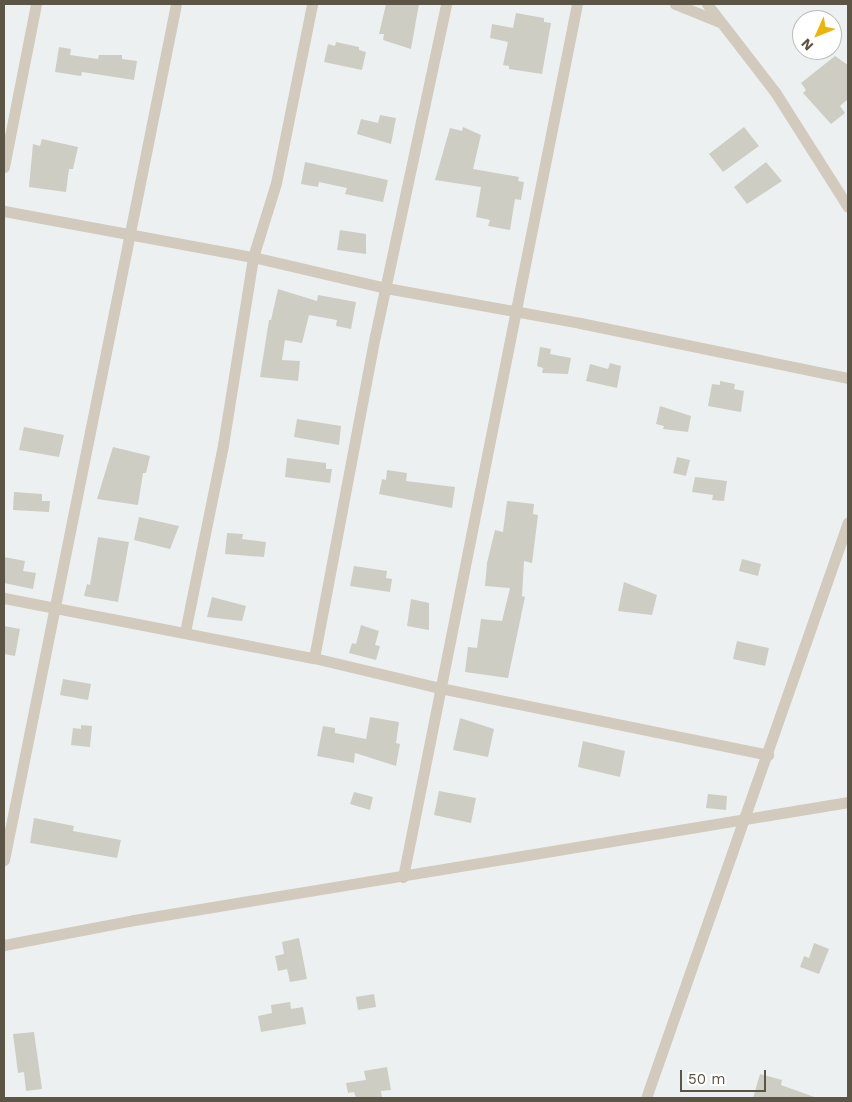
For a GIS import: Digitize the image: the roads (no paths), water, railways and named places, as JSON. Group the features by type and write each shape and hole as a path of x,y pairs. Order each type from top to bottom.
{"street":[{"path":"4,167 36,4"},
{"path":"4,860 176,4"},
{"path":"185,632 223,445 253,257 276,183 312,4"},
{"path":"314,658 386,288 446,4"},
{"path":"403,877 577,4"},
{"path":"675,4 722,23"},
{"path":"707,4 774,92 848,207"},
{"path":"4,211 130,236 253,257 386,288 848,378"},
{"path":"646,1098 743,820 768,755 848,522"},
{"path":"4,598 314,658 440,688 768,755"},
{"path":"4,945 134,920 848,802"}]}
